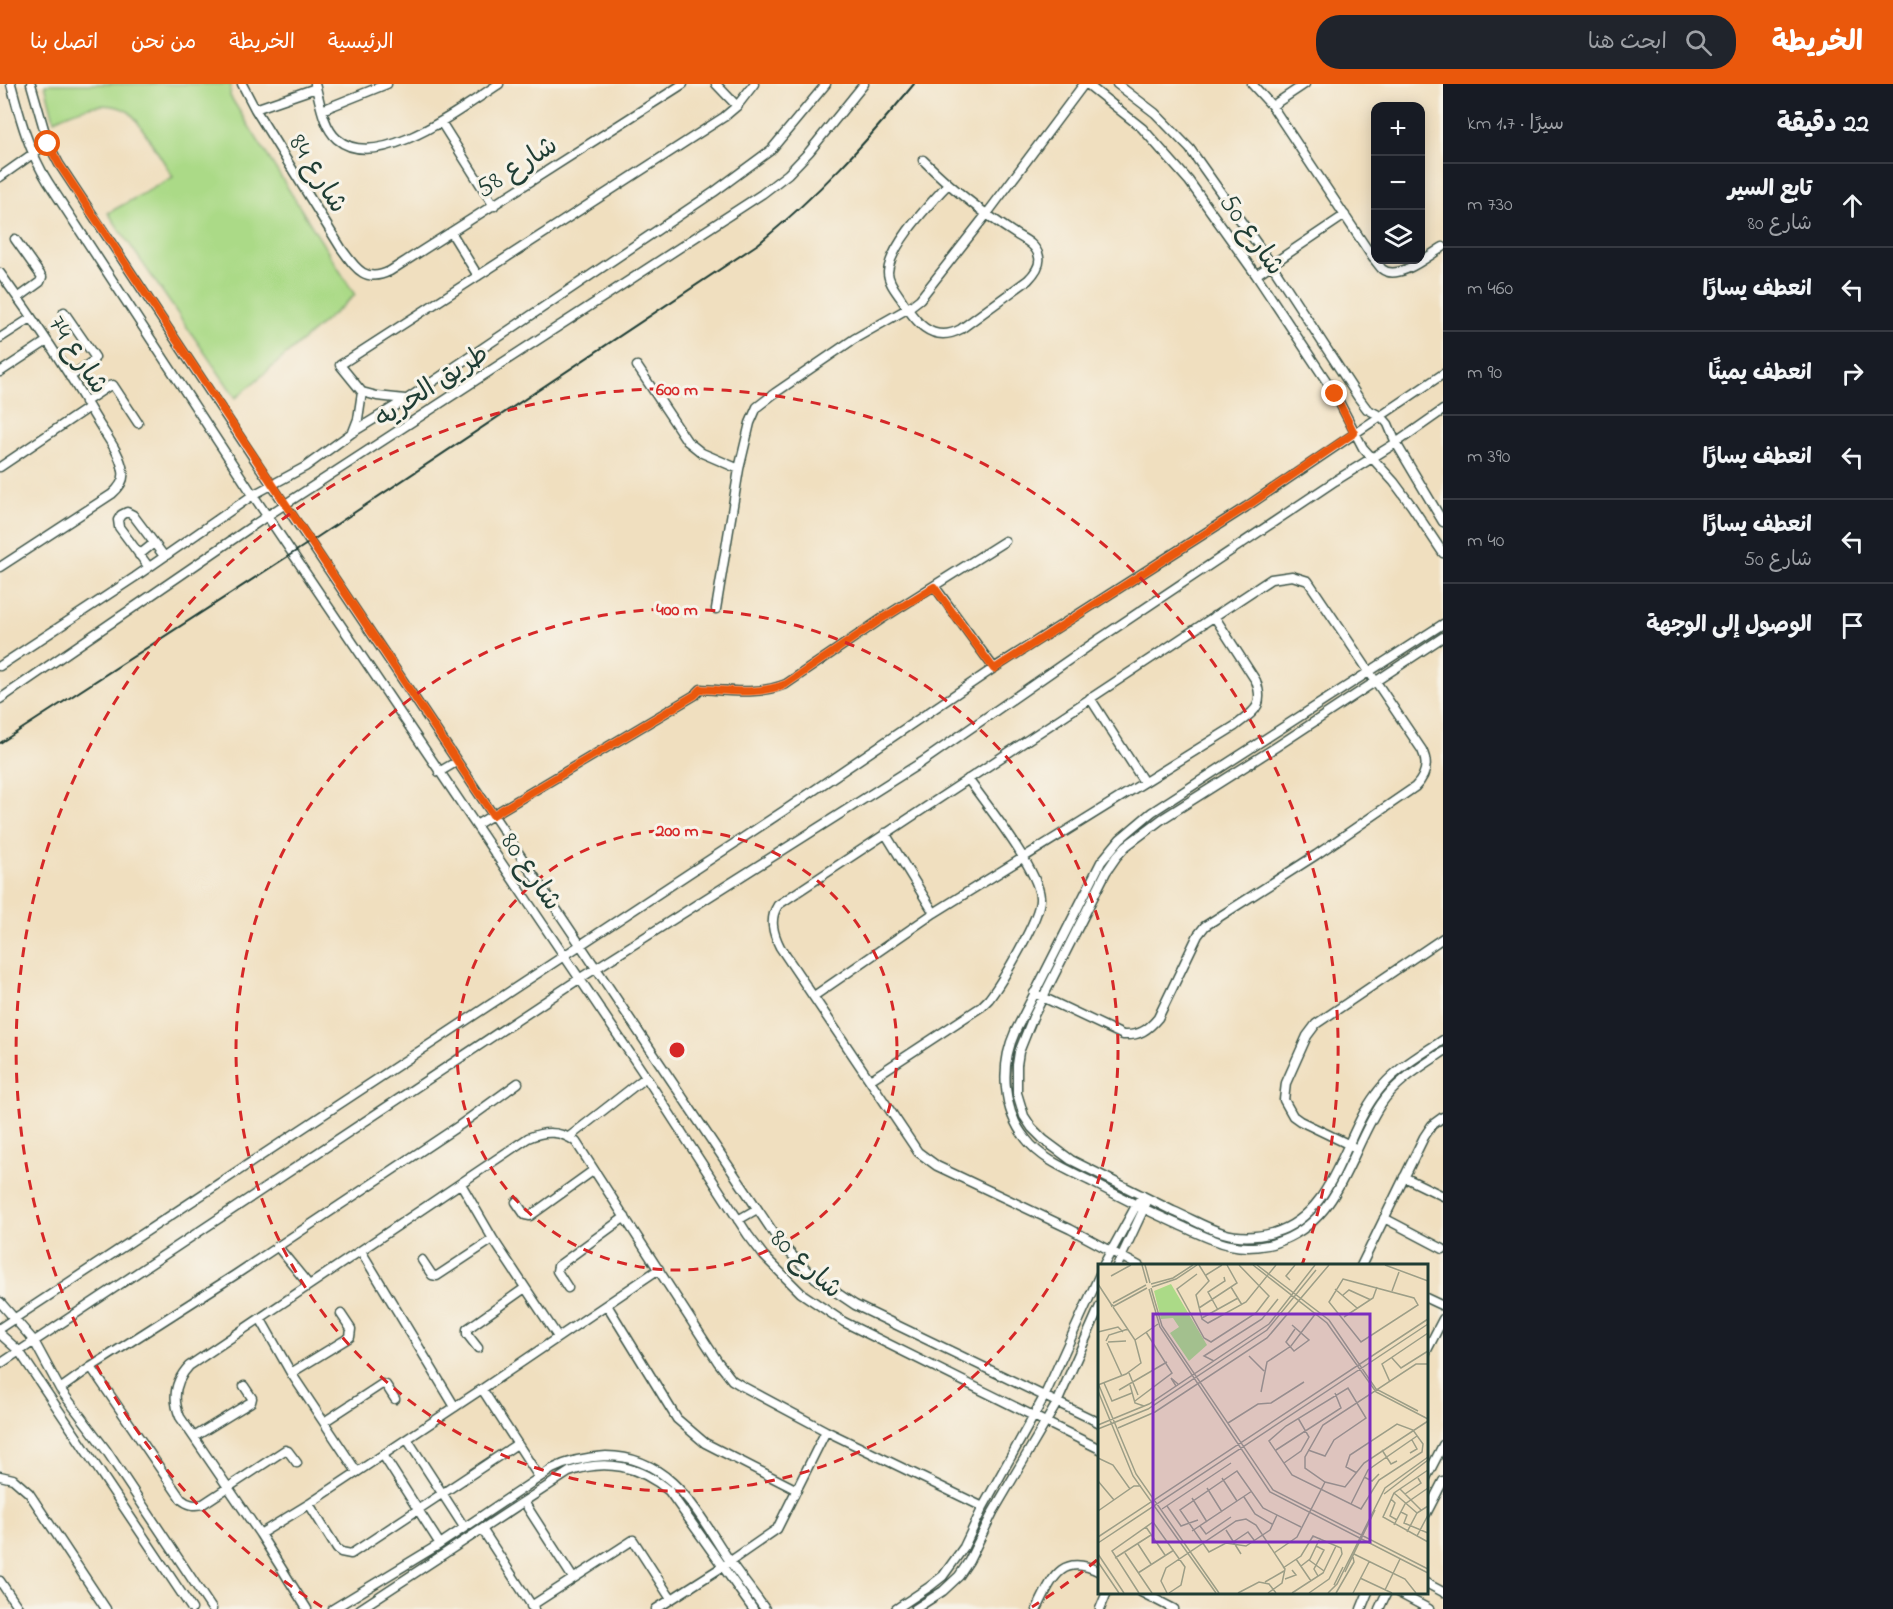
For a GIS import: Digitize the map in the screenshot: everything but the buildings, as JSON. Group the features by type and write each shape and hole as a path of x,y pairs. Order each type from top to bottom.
{"street":[{"name":"شارع 80","path":"11,84 33,154 48,182 253,495 646,1077 738,1220 764,1256 781,1275 822,1309 844,1322 1098,1448"},
{"name":"شارع 80","path":"31,84 48,144 59,164 456,762 781,1244 797,1262 834,1292 855,1305 1098,1423"},
{"name":"شارع 84","path":"242,84 341,248 354,265 369,276"},
{"path":"322,110 387,84"},
{"name":"شارع 58","path":"369,276 383,275 390,271 683,84"},
{"path":"716,84 737,106"},
{"path":"407,399 362,392 339,365 724,117 737,106 754,84"},
{"name":"طريق الحريه","path":"0,666 253,495 305,467 353,432 407,399 714,192 771,150 826,84"},
{"name":"طريق الحريه","path":"0,699 284,504 762,194 802,160 864,84"},
{"path":"716,609 739,469 750,423 758,407 854,339 907,309 920,298 1085,84"},
{"name":"شارع 50","path":"1085,84 1142,128 1175,162 1256,275 1335,394 1354,433 1372,458 1412,504 1443,553"},
{"name":"شارع 50","path":"1117,84 1155,113 1184,142 1272,265 1358,398 1367,409 1382,417"},
{"path":"1252,84 1272,106 1383,270 1397,273 1405,270 1443,247"},
{"path":"1272,106 1305,84"},
{"path":"255,109 316,86 330,131 337,139 345,145 356,148 383,147 400,143 441,122 496,85"},
{"path":"441,122 494,206"},
{"path":"0,177 48,144"},
{"path":"923,160 947,184 986,215 1030,243 1040,257 1035,272 1028,280 961,329 950,334 932,333 917,322 889,279 888,272 916,218 947,184"},
{"path":"1256,275 1344,215"},
{"path":"451,232 478,276"},
{"path":"15,239 42,277 40,282 18,298"},
{"name":"شارع 74","path":"0,273 70,377 120,460 123,473 118,489 0,567"},
{"path":"64,312 95,358 93,362 70,377"},
{"path":"0,338 31,318"},
{"path":"0,372 47,341"},
{"path":"637,366 687,441 702,453 739,469"},
{"path":"0,1328 776,817 994,669 1246,507 1443,374"},
{"path":"0,467 112,385 138,423"},
{"path":"353,432 358,419 362,392"},
{"path":"0,1364 579,979 922,762 1099,639 1443,410"},
{"path":"1382,417 1443,522"},
{"path":"148,566 119,527 118,520 121,514 127,512 133,515 164,556"},
{"path":"476,825 685,701 701,689 755,692 771,690 786,684 883,618 1005,541"},
{"path":"139,555 154,543"},
{"path":"1034,993 1123,1035 1143,1032 1151,1027 1158,1018 1198,934 1205,926 1316,855 1422,780 1425,773 1425,757 1370,670 1308,581 1292,576 1271,579 885,833 774,911 774,934 780,946 911,1143 927,1160 1110,1250 1119,1261 1145,1197"},
{"path":"934,587 994,669"},
{"path":"814,996 934,913 1254,712 1260,703 1256,681 1214,616"},
{"path":"1443,624 1152,812 1120,839 1101,862 1034,993 1010,1042 1005,1067 1007,1094 1018,1126 1026,1139 1048,1159 1140,1207 1221,1243 1245,1247 1264,1246 1282,1240 1299,1232 1323,1212 1338,1190 1373,1117 1392,1090 1405,1078 1443,1052"},
{"path":"1443,637 1181,807 1126,846 1106,872 1043,997 1019,1052 1017,1093 1024,1116 1032,1128 1057,1152 1145,1197 1225,1234 1266,1235 1292,1225 1308,1212 1322,1195 1366,1110 1386,1082 1398,1070 1443,1040"},
{"path":"1090,698 1144,782"},
{"path":"439,772 456,762"},
{"path":"870,1080 981,1007 995,992 1039,909 1041,900 1039,890 1024,858 968,778"},
{"path":"885,833 934,913"},
{"path":"1358,1149 1300,1121 1287,1109 1283,1091 1293,1066 1307,1036 1316,1024 1443,938"},
{"path":"569,1137 646,1077"},
{"path":"60,1389 91,1366 460,1125 518,1083"},
{"path":"1362,1264 1427,1130 1443,1117"},
{"path":"307,1609 177,1410 175,1394 179,1378 189,1366 538,1133 559,1133 576,1142 718,1362 732,1380 826,1431 983,1507"},
{"path":"516,1202 525,1215 530,1216 594,1170"},
{"path":"1404,1177 1443,1196"},
{"path":"461,1184 493,1239 558,1337"},
{"path":"1104,1264 1110,1250 1140,1207"},
{"path":"738,1220 757,1209"},
{"path":"568,1288 557,1271 558,1266 625,1217"},
{"path":"1384,1218 1443,1249"},
{"path":"422,1260 432,1275 437,1276 493,1239"},
{"path":"277,1246 309,1286"},
{"path":"361,1251 455,1407"},
{"path":"260,1534 383,1455 659,1269"},
{"path":"896,1609 943,1576 964,1547 983,1507 1044,1397 1098,1278"},
{"path":"478,1348 467,1334 467,1329 525,1288"},
{"path":"1428,1299 1443,1306"},
{"path":"0,1302 34,1341 60,1389 106,1450 212,1609"},
{"path":"607,1305 677,1419 705,1443 797,1490"},
{"path":"915,1609 943,1591 959,1576 969,1561 993,1512 1057,1403 1098,1311"},
{"path":"291,1373 350,1337 351,1329 341,1314"},
{"path":"260,1318 291,1373 357,1472"},
{"path":"1428,1348 1443,1319"},
{"path":"0,1334 19,1351 192,1609"},
{"path":"91,1366 182,1499 191,1505 203,1504 285,1450 297,1463"},
{"path":"324,1422 382,1384 386,1385 395,1400"},
{"path":"194,1437 251,1402 252,1398 244,1386"},
{"path":"482,1389 540,1477"},
{"path":"656,1609 726,1565 777,1529 826,1431"},
{"path":"407,1438 464,1527"},
{"path":"309,1504 337,1549 345,1554 356,1552 517,1444"},
{"path":"1428,1474 1443,1445"},
{"path":"383,1455 440,1544"},
{"path":"333,1609 440,1544 540,1477 568,1461 616,1456 654,1467 687,1497 753,1609"},
{"path":"360,1609 569,1472 582,1467 610,1464 638,1471 660,1483 677,1500 726,1565 765,1609"},
{"path":"0,1476 13,1479 28,1493 106,1609"},
{"path":"1428,1510 1443,1481"},
{"path":"524,1502 573,1578"},
{"path":"482,1529 532,1607 633,1540 671,1599"},
{"path":"1037,1609 1056,1573 1065,1567 1076,1564 1086,1565 1098,1571"},
{"path":"0,1581 19,1609"},
{"path":"1428,1584 1443,1592"},
{"path":"1100,1609 1107,1594"},
{"path":"1143,1594 1174,1609"},
{"path":"1361,1609 1368,1594"},
{"path":"1379,1609 1386,1594"},
{"path":"1399,1594 1429,1609"}],"green space":[{"path":"45,84 231,84 230,96 355,295 236,398 108,213 173,177 145,132 129,112 101,105 71,112 54,120"}],"railway":[{"path":"0,743 310,542 758,244 840,168 914,84"}],"route":[{"path":"48,144 215,400 493,815 695,695 701,689 755,692 771,690 786,684 883,618 934,587 994,669 1246,507 1354,433 1335,394"}]}
